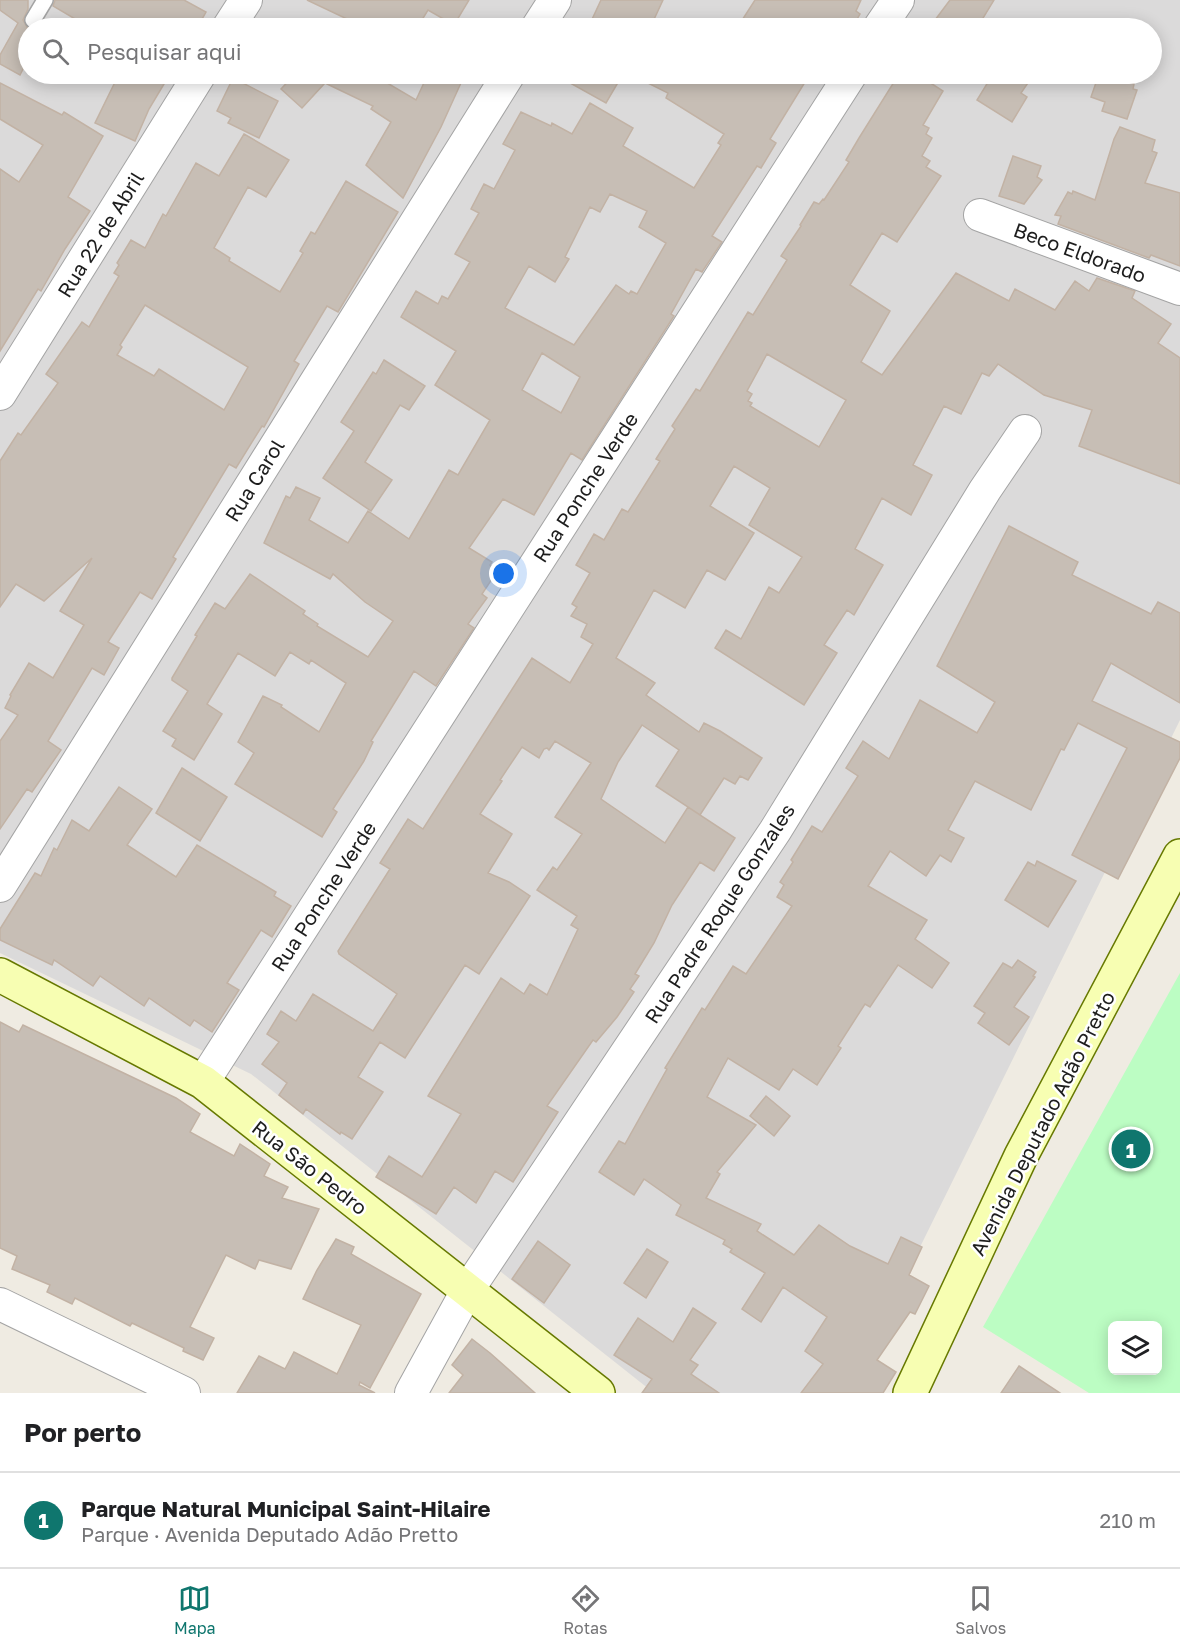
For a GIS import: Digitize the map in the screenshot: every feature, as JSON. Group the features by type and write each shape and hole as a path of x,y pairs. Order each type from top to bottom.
{"street":[{"path":"234,18 246,0"},
{"path":"543,18 555,0"},
{"path":"886,18 898,0"},
{"name":"Rua 22 de Abril","path":"0,394 194,84"},
{"name":"Rua Carol","path":"0,885 503,84"},
{"name":"Rua Ponche Verde","path":"203,1082 844,84"},
{"name":"Beco Eldorado","path":"980,215 1180,289"},
{"name":"Rua Padre Roque Gonzales","path":"411,1393 467,1291 775,831 985,490 1025,431"},
{"name":"Avenida Deputado Adão Pretto","path":"910,1393 1021,1156 1180,856"},
{"name":"Rua São Pedro","path":"0,975 203,1082 598,1393"},
{"path":"0,1304 184,1393"}],"lane":[{"path":"34,18 45,0"}],"shaded area":[{"path":"0,0 1180,0 1180,720 848,1393 654,1393 251,1074 0,953"}],"green space":[{"path":"1180,973 1180,1393 1089,1393 983,1327"}],"building":[{"path":"0,0 28,0 28,9 24,18 18,18 18,23 0,10"},
{"path":"55,0 184,0 206,12 203,18 74,18 53,6"},
{"path":"307,0 469,0 458,18 442,18 428,10 423,18 345,18"},
{"path":"601,0 663,0 655,18 593,18"},
{"path":"755,0 861,0 856,11 860,14 858,18 743,18"},
{"path":"950,0 994,0 983,18 936,18"},
{"path":"18,23 18,74 0,64 0,55"},
{"path":"0,83 62,115 64,112 103,136 68,197 90,211 41,291 38,289 0,351 0,169 19,182 43,145 0,119"},
{"path":"114,84 164,84 149,109 135,141 95,123"},
{"path":"230,84 245,84 278,101 259,138 228,123 231,118 217,111"},
{"path":"286,84 324,84 302,108 281,89"},
{"path":"327,84 389,84 416,100 423,84 460,84 441,127 403,198 366,165 391,122 371,109 373,106"},
{"path":"572,84 617,84 606,103"},
{"path":"650,84 804,84 770,139 776,143 761,168 757,166 712,236 722,242 702,272 696,269 671,314 674,316 582,460 571,453 534,515 503,499 469,548 492,562 490,565 498,570 482,594 487,598 468,624 474,628 436,686 414,671 371,741 373,742 364,761 333,809 337,812 322,837 235,784 254,753 238,742 263,696 282,705 281,707 319,732 346,683 311,660 309,664 290,652 275,676 238,653 207,704 222,714 194,760 172,746 176,739 163,731 188,691 172,678 215,603 225,609 250,574 305,611 303,614 318,624 317,626 368,657 393,621 365,602 333,574 330,579 264,543 286,496 290,498 296,487 320,498 309,520 348,543 368,511 409,539 449,470 458,475 490,420 435,385 456,351 401,317 416,291 438,304 442,296 448,299 470,262 455,254 479,213 471,209 484,184 494,189 515,150 503,144 521,112 551,126 552,123 572,134 590,103 633,128 623,146 694,188 721,145 718,143 724,134 666,98 668,93","holes":["610,194 647,211 639,227 666,243 637,294 631,291 629,294 616,285 574,345 505,308 529,266 555,282 569,259 565,257 590,207 600,212","542,353 580,377 561,413 522,390"]},
{"path":"893,84 932,84 943,91 923,125 929,128 926,134 932,138 922,156 930,161 926,167 941,176 897,242 882,233 850,285 890,311 861,362 882,375 956,273 1009,301 1015,289 1055,310 1075,281 1089,291 1097,278 1135,291 1132,298 1171,324 1158,343 1180,358 1180,484 1079,446 1092,410 1044,395 998,364 989,376 982,373 961,414 944,406 913,465 932,475 911,515 882,498 855,549 883,565 854,615 847,610 824,645 837,653 804,705 715,648 726,630 741,639 769,587 779,593 802,557 749,525 770,488 734,466 710,506 754,533 725,580 707,570 685,608 654,590 616,658 655,683 646,695 699,732 704,723 762,758 748,780 740,776 735,784 724,778 700,815 735,838 714,871 700,862 672,905 654,943 635,974 639,976 630,989 634,992 596,1042 593,1040 547,1106 558,1112 513,1182 495,1171 476,1203 454,1187 436,1214 376,1177 389,1156 422,1177 461,1114 428,1096 501,978 524,994 530,984 547,995 578,929 571,925 577,916 537,890 553,867 557,870 582,834 555,817 591,763 555,741 549,750 544,749 539,758 522,747 480,814 512,834 488,873 509,882 530,896 479,974 465,965 405,1058 380,1042 358,1077 383,1092 352,1139 341,1132 340,1134 306,1109 303,1114 279,1095 287,1083 262,1064 279,1042 267,1034 281,1011 296,1021 313,994 373,1031 397,994 339,954 338,951 390,869 380,863 408,819 423,829 532,658 570,683 593,644 581,637 587,624 571,616 577,607 572,604 590,573 576,565 594,534 604,540 622,509 628,512 660,461 656,459 675,429 672,426 696,389 700,391 748,312 753,315 787,260 781,256 814,202 819,204 824,200 849,162 846,160","holes":["767,354 846,400 819,447 750,406 752,403 748,401 752,394 747,391","642,725 679,750 656,786 688,807 665,843 601,799 618,762"]},
{"path":"987,84 1027,84 1021,93 1027,97 1012,122 977,100"},
{"path":"1096,84 1134,84 1133,89 1137,90 1127,119 1102,111 1105,102 1091,97"},
{"path":"1120,127 1155,140 1152,151 1157,153 1145,183 1180,193 1180,266 1151,255 1149,258 1058,224 1061,216 1055,215 1068,192 1072,194 1073,191 1095,200"},
{"path":"244,134 289,160 266,197 248,187 214,248 230,258 229,261 280,292 303,253 300,251 311,232 315,234 346,181 398,212 338,312 327,306 294,361 299,364 264,427 262,426 236,468 229,464 173,557 176,559 152,599 140,592 108,642 119,648 104,675 92,668 48,741 61,750 32,792 27,789 0,829 0,741 18,715 5,708 29,663 53,678 84,625 60,611 92,558 44,601 16,584 0,607 0,461 18,433 21,435 58,383 46,374 82,322 89,327 119,276 114,273 119,265 117,263 131,240 145,248 163,214 166,216 196,163 219,176","holes":["145,305 248,367 224,410 159,369 154,376 117,355 122,347 120,345"]},
{"path":"1013,156 1041,166 1037,177 1042,180 1024,204 999,196"},
{"path":"384,360 425,386 409,410 400,405 365,462 392,480 371,511 323,478 354,431 341,422 373,372 376,374"},
{"path":"1009,526 1078,562 1072,575 1151,614 1158,602 1180,613 1180,703 1111,663 1092,701 1180,742 1180,758 1118,879 1072,855 1127,748 1078,723 1064,750 1061,749 1031,810 975,781 948,830 964,838 951,862 940,855 926,876 890,851 868,886 927,920 915,939 949,963 932,988 898,965 870,1007 865,1004 838,1046 841,1048 817,1085 793,1069 779,1090 728,1058 707,1097 756,1125 717,1172 720,1174 706,1198 761,1224 757,1231 794,1255 819,1225 850,1246 888,1264 901,1237 922,1247 909,1275 929,1286 915,1314 910,1312 877,1360 896,1372 883,1393 801,1393 823,1364 805,1351 827,1317 783,1287 761,1322 742,1309 765,1273 730,1252 732,1249 723,1244 725,1240 676,1215 681,1205 644,1179 634,1195 599,1172 619,1141 625,1144 667,1069 665,1068 702,1008 705,1010 733,966 746,974 792,906 777,897 784,885 780,882 812,826 822,832 858,776 846,768 863,741 889,759 920,700 977,733 995,702 937,666"},
{"path":"182,768 227,797 200,841 156,813"},
{"path":"119,787 152,809 127,845 176,877 197,845 276,892 274,896 291,906 272,937 261,930 227,983 239,990 212,1032 194,1020 190,1026 149,998 144,1006 100,976 93,986 54,960 52,965 0,940 0,929 35,873 41,876 54,848 57,850 72,820 89,831"},
{"path":"1037,861 1076,881 1048,927 1005,900 1028,862 1035,866"},
{"path":"1018,960 1036,972 1033,976 1035,977 1014,1007 1029,1017 1009,1045 978,1023 985,1013 974,1006 1003,963 1012,968"},
{"path":"0,1022 19,1032 23,1025 176,1098 200,1114 190,1132 234,1156 240,1144 270,1164 264,1176 288,1187 282,1198 319,1209 291,1269 259,1260 255,1269 226,1255 190,1327 214,1338 203,1360 183,1351 184,1348 132,1323 130,1326 75,1298 72,1304 47,1292 50,1285 12,1269 17,1256 0,1248"},
{"path":"766,1096 790,1116 774,1136 750,1116"},
{"path":"336,1239 354,1247 351,1254 421,1294 370,1388 360,1382 359,1385 375,1393 237,1393 259,1356 285,1369 294,1352 337,1374 361,1325 303,1299"},
{"path":"538,1241 570,1265 544,1303 512,1279"},
{"path":"647,1249 668,1262 646,1298 624,1283"},
{"path":"693,1308 716,1323 690,1360 698,1365 691,1374 719,1393 642,1393 652,1379 614,1355 638,1318 673,1342"},
{"path":"472,1339 535,1393 449,1393 463,1375 452,1365"},
{"path":"1019,1366 1060,1393 1001,1393"}],"place":[{"name":"Parque Natural Municipal Saint-Hilaire","path":"1131,1149"}]}
